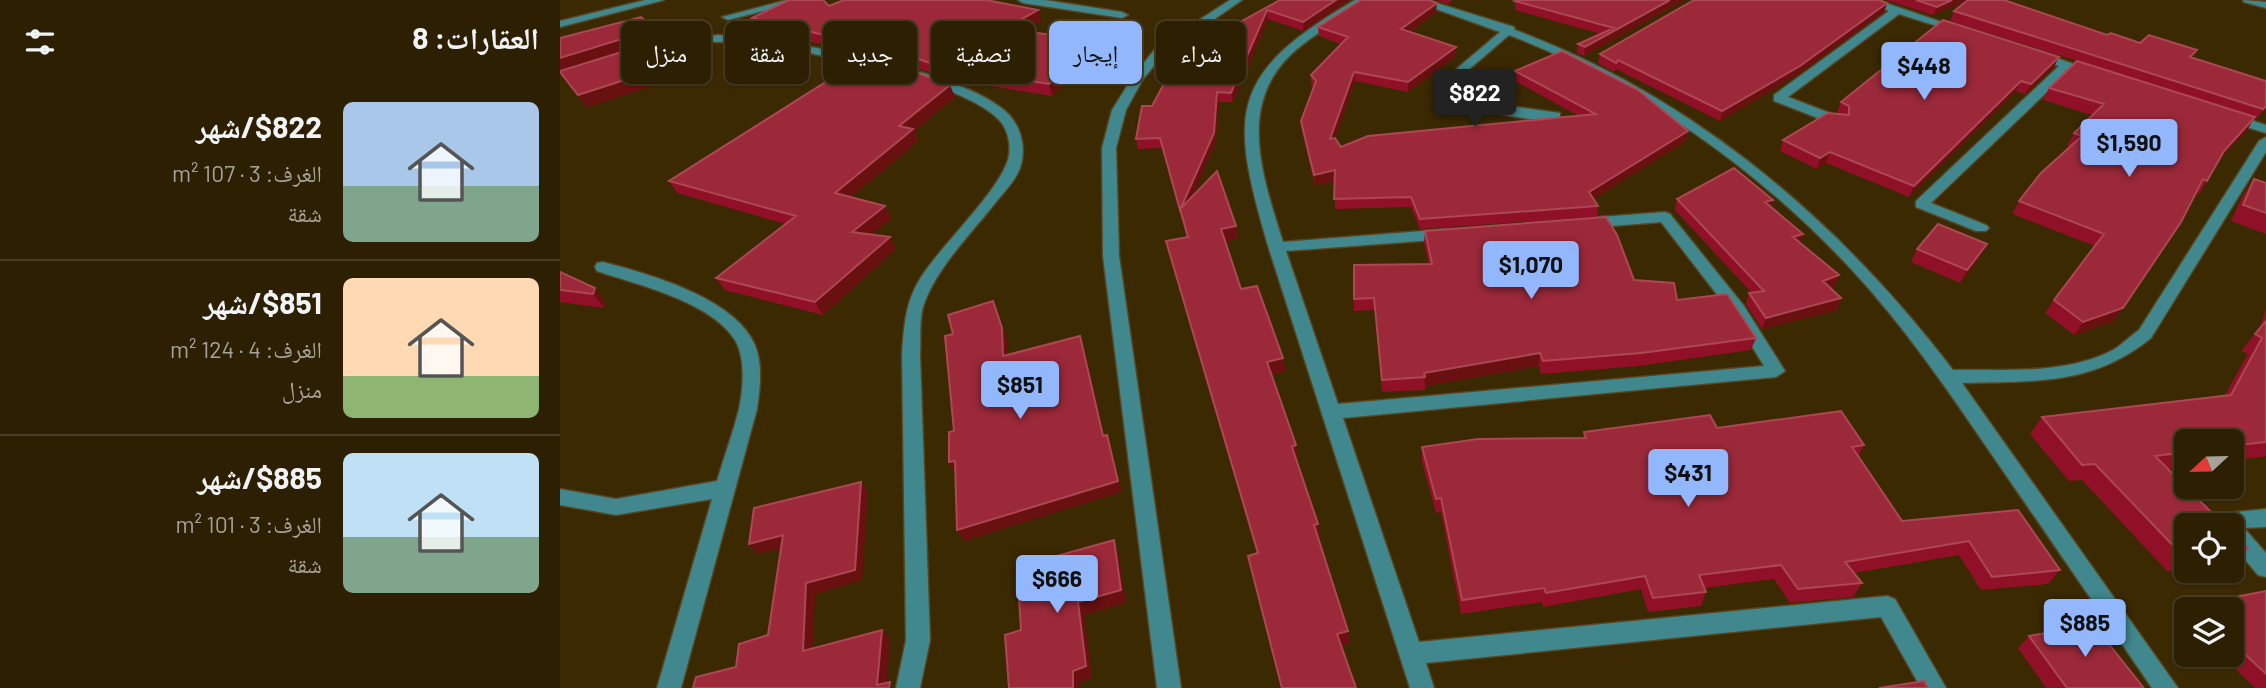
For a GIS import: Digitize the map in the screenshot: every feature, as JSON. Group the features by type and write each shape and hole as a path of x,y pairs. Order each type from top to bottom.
{"street":[{"path":"560,24 659,0"},
{"path":"717,38 728,17 725,0"},
{"path":"728,17 801,0"},
{"path":"1023,0 1122,15"},
{"path":"1169,688 1111,256 1109,148 1119,110 1138,78 1160,51 1237,0"},
{"path":"1363,0 1306,34 1281,56 1261,83 1252,110 1249,143 1278,247 1422,688"},
{"path":"1416,0 1510,29 1592,59 1714,141 1779,193 1836,244 1895,309 1948,377 2166,688"},
{"path":"1866,0 1976,35"},
{"path":"2248,0 2266,5"},
{"path":"1838,121 1779,98 1897,10"},
{"path":"1510,29 1453,77 1451,90 1462,99 1483,105 1555,116"},
{"path":"711,38 790,46 917,76 968,93 999,111 1013,130 1019,152 1013,171 927,280 914,309 911,355 918,640 908,688"},
{"path":"2028,52 2108,78"},
{"path":"1981,228 1921,204 2068,65"},
{"path":"2213,112 2266,129"},
{"path":"1948,377 2038,373 2081,366 2120,354 2145,334 2266,141"},
{"path":"1332,412 1776,371 1738,310 1665,217 1569,225"},
{"path":"1278,247 1471,232"},
{"path":"603,267 717,311 742,336 752,372 748,409 669,688"},
{"path":"560,498 616,507 726,488"},
{"path":"2244,519 2266,518"},
{"path":"2244,542 2266,568"},
{"path":"1411,654 1887,606 1934,688"}],"building":[{"path":"789,0 823,0 829,6 844,0 986,0 1038,10 1018,21 931,21 931,63 917,58 917,21 823,21 823,35 809,31 809,21 765,21 752,18"},
{"path":"1280,0 1336,0 1303,22 1267,10 1246,58 1246,21 1242,21"},
{"path":"1361,0 1428,0 1437,3 1401,29 1456,47 1408,82 1354,72 1330,139 1335,138 1341,147 1368,136 1596,114 1515,71 1562,51 1638,90 1688,131 1589,192 1598,206 1420,219 1411,197 1334,199 1335,170 1314,175 1301,121 1316,81 1311,75 1348,37 1318,27"},
{"path":"1670,0 1585,47 1578,44 1614,28 1515,1"},
{"path":"1694,0 1879,0 1887,3 1800,66 1722,111 1618,60 1616,63 1600,54"},
{"path":"1916,0 1952,0 1937,7"},
{"path":"1968,0 2004,0 2107,35 2111,33 2140,43 2149,35 2197,50 2190,57 2266,81 2266,106 2263,109 1954,11"},
{"path":"641,17 645,21 626,21"},
{"path":"1943,20 2059,57 2031,84 2021,81 1914,186 1830,152 1820,158 1783,140 1828,113 1849,115 1849,106 1841,102"},
{"path":"621,22 621,39 560,58 560,38"},
{"path":"1035,33 1049,34 1049,84 1035,82"},
{"path":"621,52 621,81 578,95 560,71"},
{"path":"2077,61 2255,117 2224,151 2207,181 2203,179 2181,222 2123,308 2083,322 2054,300 2104,234 2019,201 2041,173 2082,136 2074,133 2104,104 2049,88"},
{"path":"917,73 931,78 931,84 950,85 899,126 913,129 835,193 885,206 852,232 890,237 815,302 716,278 796,216 669,181 823,84 917,84"},
{"path":"1164,84 1235,84 1231,93 1217,92 1214,133 1180,210 1160,138 1136,139 1142,106 1152,106"},
{"path":"1734,168 1773,200 1765,202 1803,234 1793,237 1839,275 1823,281 1841,298 1766,318 1749,293 1764,291 1677,199"},
{"path":"1217,171 1236,226 1221,229 1241,289 1257,286 1283,358 1267,362 1296,445 1292,447 1318,524 1314,525 1348,631 1337,634 1356,688 1282,688 1248,556 1258,553 1166,241 1188,237 1180,209"},
{"path":"2254,179 2266,183 2266,213 2243,205"},
{"path":"1606,217 1617,235 1634,280 1674,283 1677,300 1727,294 1756,338 1641,353 1543,361 1540,353 1424,373 1425,377 1382,380 1374,298 1354,299 1354,265 1432,264 1425,231"},
{"path":"1938,224 1987,244 1967,270 1917,249"},
{"path":"560,272 595,288 593,294 560,290"},
{"path":"993,301 1002,328 1003,356 1080,336 1103,436 1107,435 1118,481 957,530 955,461 949,462 949,432 954,431 945,336 953,334 948,315"},
{"path":"2266,321 2266,442 2244,445 2244,429 2174,429 2174,454 2155,456 2174,475 2174,499 2198,499 2212,513 2174,513 2174,547 2095,464 2082,465 2042,417 2231,395 2262,338 2255,334"},
{"path":"1841,411 1864,445 1852,447 1902,521 2018,510 2060,570 1992,577 1969,541 1845,562 1862,583 1798,589 1781,565 1699,575 1706,592 1653,598 1645,576 1546,593 1544,588 1462,600 1441,498 1436,499 1422,447 1478,439 1586,438 1584,432 1710,415 1717,428"},
{"path":"861,482 855,570 806,583 803,651 882,630 877,685 890,682 889,688 693,688 696,677 736,667 739,644 768,635 783,535 749,544 754,508"},
{"path":"1114,540 1121,590 1078,602 1086,666 1073,671 1073,688 1009,688 1005,635 1021,630 1017,567"},
{"path":"2266,591 2266,674 2244,653 2244,597 2235,597"},
{"path":"2093,624 2143,687 2067,688 2029,636"},
{"path":"1924,681 1928,688 1879,688"}]}
